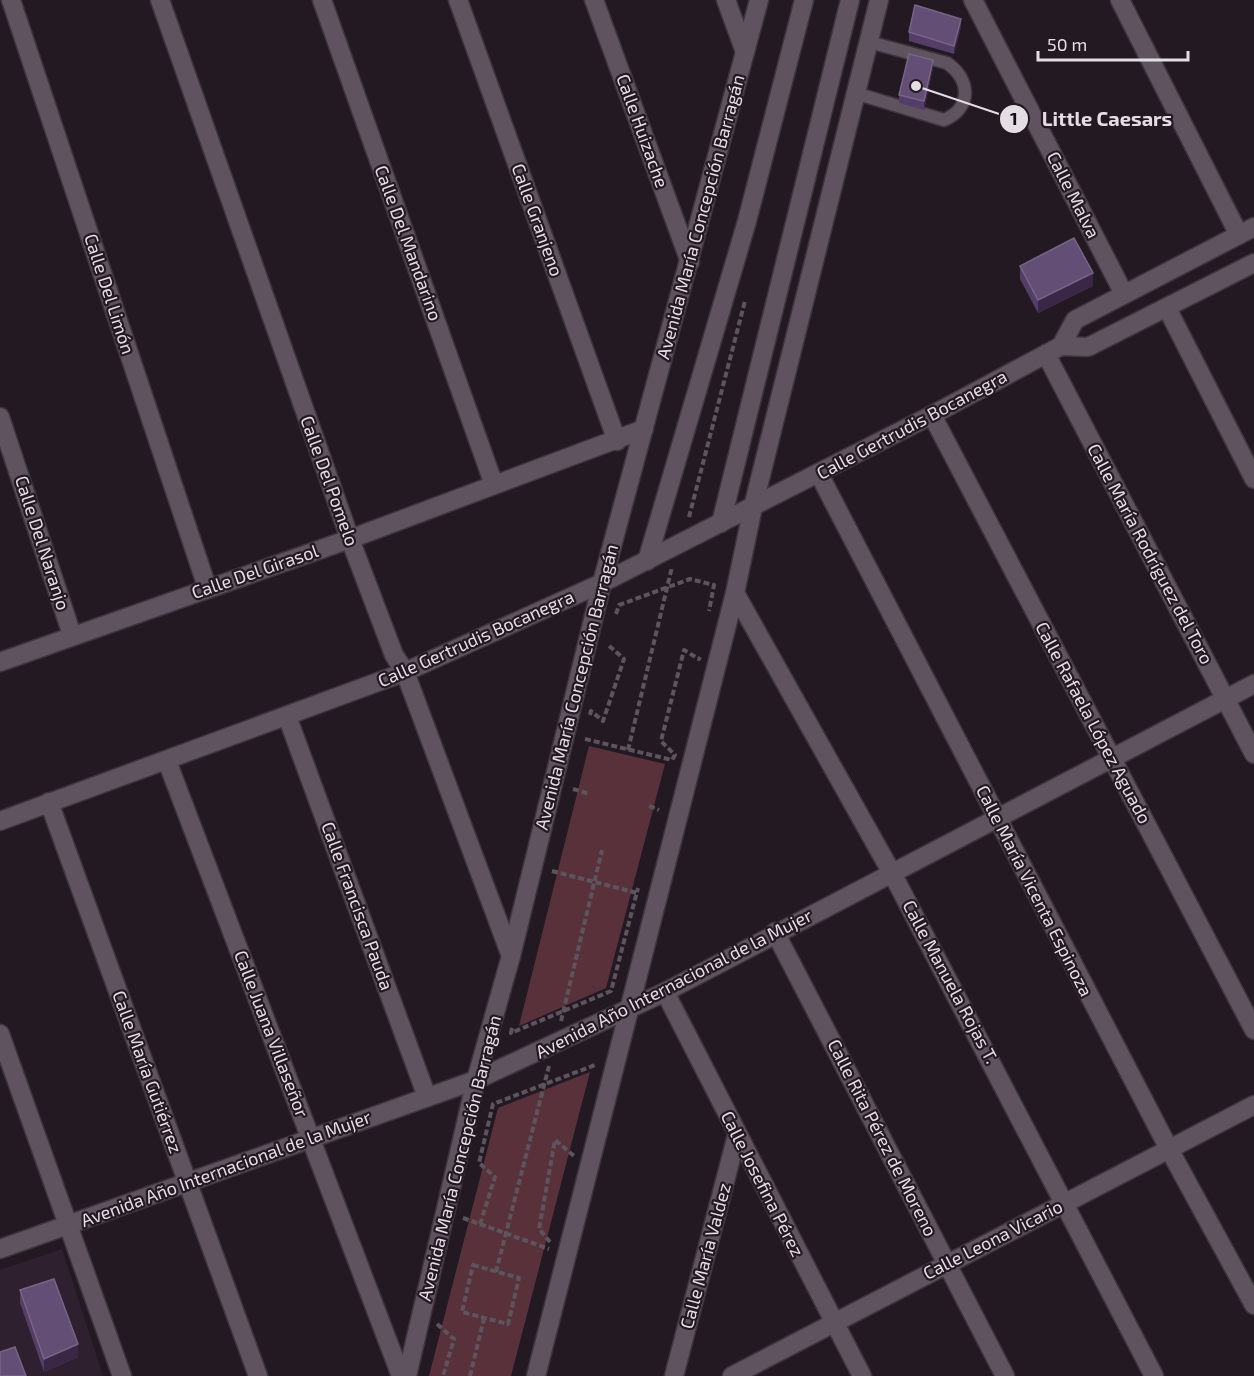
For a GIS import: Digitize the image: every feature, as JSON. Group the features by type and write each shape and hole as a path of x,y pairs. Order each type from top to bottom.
{"street":[{"name":"Calle Del Limón","path":"11,0 207,588"},
{"name":"Calle Del Pomelo","path":"160,0 350,539 394,655 405,672 511,956"},
{"name":"Calle Del Mandarino","path":"322,0 494,485"},
{"name":"Calle Granjeno","path":"458,0 617,441"},
{"name":"Calle Huizache","path":"594,0 690,262"},
{"path":"726,0 745,52"},
{"name":"Avenida María Concepción Barragán","path":"407,1376 476,1080 511,956 602,583 759,0"},
{"name":"Avenida María Concepción Barragán","path":"647,561 747,221 804,0"},
{"path":"721,523 850,0"},
{"path":"536,1376 735,593 753,507 879,0"},
{"name":"Calle Malva","path":"973,0 1124,294"},
{"path":"1053,350 1075,320 1246,231 1120,0"},
{"name":"Calle Gertrudis Bocanegra","path":"0,821 405,672 647,561 932,416 1053,350 1088,347 1254,263"},
{"path":"1167,308 1254,479"},
{"name":"Calle María Rodríguez del Toro","path":"1053,350 1254,754"},
{"name":"Calle Rafaela López Aguado","path":"932,416 1254,1030"},
{"name":"Calle Del Naranjo","path":"0,417 72,635"},
{"name":"Calle Del Girasol","path":"0,662 350,539 644,429"},
{"name":"Calle María Vicenta Espinoza","path":"819,474 1168,1149 1254,1305"},
{"name":"Calle Manuela Rojas T.","path":"735,593 893,875 1154,1376"},
{"name":"Avenida Año Internacional de la Mujer","path":"0,1250 311,1137 476,1080 665,992 775,932 893,875 996,818 1254,684"},
{"name":"Calle Francisca Pauda","path":"287,716 427,1097"},
{"name":"Calle Juana Villaseñor","path":"167,760 401,1376"},
{"name":"Calle María Gutiérrez","path":"49,802 258,1376"},
{"name":"Calle Rita Pérez de Moreno","path":"775,932 1005,1376"},
{"name":"Calle Josefina Pérez","path":"665,992 861,1376"},
{"path":"0,1034 122,1376"},
{"name":"Calle Leona Vicario","path":"732,1376 1254,1105"},
{"name":"Calle María Valdez","path":"674,1376 737,1135"}],"lane":[{"path":"855,93 944,120 961,109 965,98 964,84 956,70 947,63 869,42"}],"path":[{"path":"628,750 666,587 696,498"},
{"path":"613,625 619,605 690,579 714,585 708,617"},
{"path":"589,720 591,711 603,721 624,659 606,645 609,635"},
{"path":"670,770 675,755 661,741 684,650 699,659 701,648"},
{"path":"582,749 587,730"},
{"path":"585,739 672,760"},
{"path":"570,799 575,779"},
{"path":"573,789 590,794"},
{"path":"656,821 662,800"},
{"path":"649,806 659,810"},
{"path":"496,1272 602,850"},
{"path":"549,882 555,860"},
{"path":"552,871 637,894"},
{"path":"514,1022 511,1033 611,991 640,883"},
{"path":"480,1224 495,1177 479,1163 494,1104 595,1065 593,1076"},
{"path":"546,1260 551,1242 539,1229 555,1140 574,1157 577,1145"},
{"path":"460,1228 463,1218 549,1249"},
{"path":"473,1265 496,1272 519,1278 508,1324 462,1312 473,1265"},
{"path":"439,1313 436,1324 454,1339 443,1376"},
{"path":"470,1376 484,1318"}],"shaded area":[{"path":"589,746 665,764 606,988 519,1026"},
{"path":"590,1072 511,1376 429,1376 498,1108"},
{"path":"62,1249 103,1376 0,1376 0,1270"}],"building":[{"path":"915,5 961,19 954,46 909,32"},
{"path":"909,54 933,60 924,101 899,95"},
{"path":"1074,238 1093,273 1038,300 1020,266"},
{"path":"54,1279 78,1344 44,1359 20,1290"},
{"path":"15,1347 26,1376 0,1376 0,1352"}],"place":[{"name":"Little Caesars","path":"916,86"}]}
